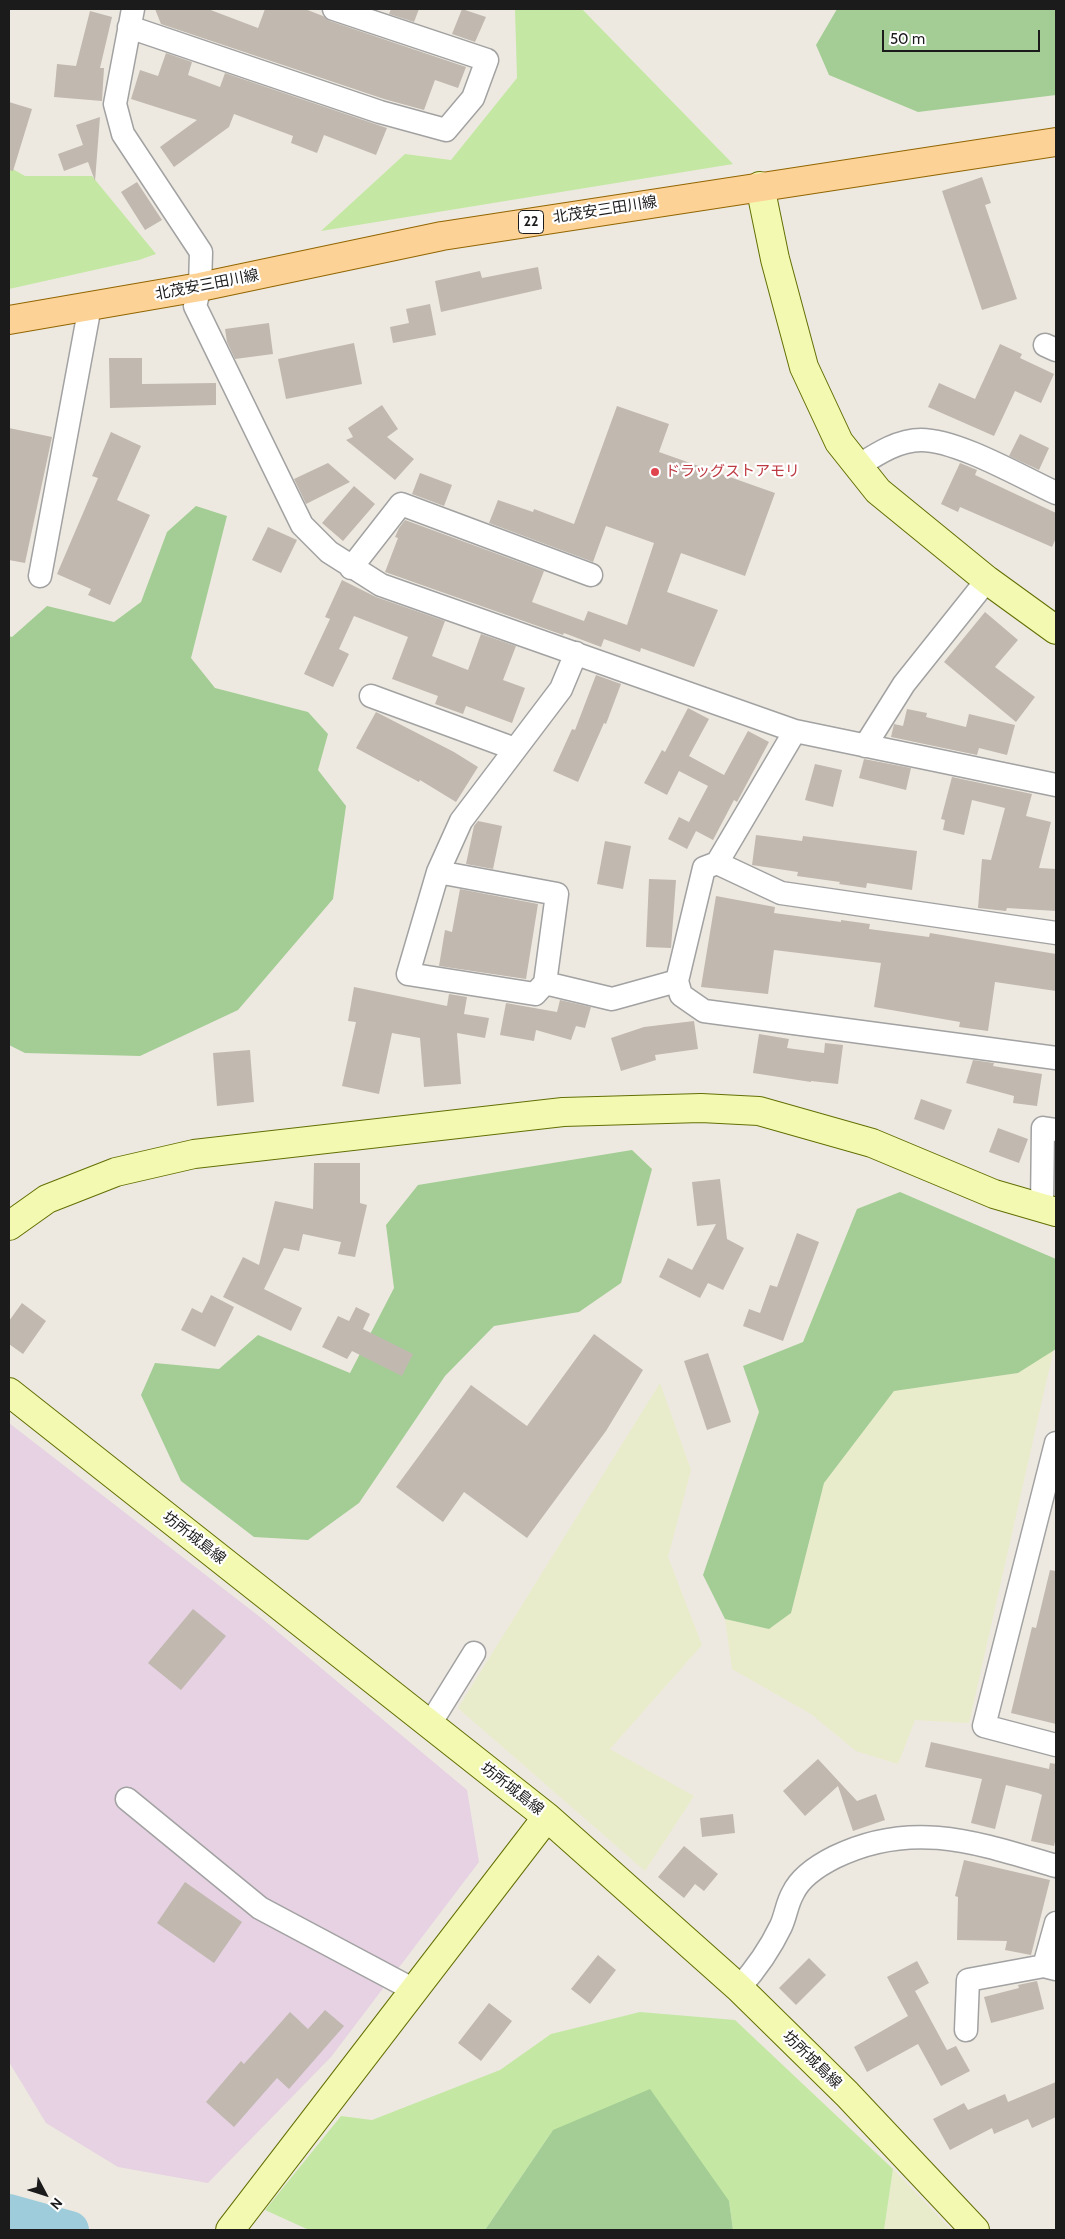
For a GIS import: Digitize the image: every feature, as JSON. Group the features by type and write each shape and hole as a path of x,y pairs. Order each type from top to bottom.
{"main road":[{"name":"北茂安三田川線","path":"9,320 200,287 442,236 1056,142"}],"street":[{"path":"334,9 487,60 473,98 446,130 380,112 131,18 115,104 123,134 201,252 200,287 195,306 302,525 329,552 351,568 381,585 795,731 1056,785"},
{"path":"760,186 774,258 804,367 839,442 878,491 987,580 1056,630"},
{"path":"40,576 90,306"},
{"path":"858,466 888,448 920,440 950,444 1056,493"},
{"path":"351,568 401,504 591,575"},
{"path":"865,746 904,684 987,580"},
{"path":"438,872 556,894 544,983 536,994 408,974 438,872 461,821 561,689 576,653"},
{"path":"371,696 515,749"},
{"path":"795,731 717,863 704,868 677,981 681,995 704,1011 1056,1058"},
{"path":"717,863 781,893 1056,934"},
{"path":"544,983 612,999 677,981"},
{"path":"9,1226 47,1199 116,1172 194,1154 563,1112 701,1108 759,1111 872,1143 994,1194 1049,1210 1043,1128 1056,1130"},
{"name":"坊所城島線","path":"9,1392 547,1817 739,1988 847,2094 975,2230"},
{"path":"1056,1443 984,1726 1056,1744"},
{"path":"430,1724 474,1653"},
{"path":"127,1799 260,1908 414,1990"},
{"path":"233,2227 547,1817"},
{"path":"739,1988 762,1962 782,1924 793,1892 816,1867 860,1845 902,1836 940,1837 1000,1849 1056,1866"},
{"path":"966,2030 968,1980 1050,1968 1056,1924"}],"shaded area":[{"path":"9,1423 260,1617 467,1790 479,1862 331,2057 208,2183 118,2167 46,2123 9,2062"}],"green space":[{"path":"515,9 582,9 733,164 321,231 405,154 451,160 517,78"},
{"path":"837,9 1056,9 1056,95 918,112 829,75 816,45"},
{"path":"9,167 25,176 92,176 156,254 139,260 9,289"},
{"path":"196,506 227,516 191,658 215,688 308,712 328,734 318,770 346,806 333,899 238,1010 140,1056 25,1053 9,1045 9,636 12,637 47,606 114,622 141,602 167,532"},
{"path":"632,1150 652,1169 621,1283 579,1312 494,1326 445,1376 359,1503 308,1540 254,1537 181,1481 141,1395 155,1363 219,1369 258,1335 350,1373 394,1288 386,1225 418,1185"},
{"path":"900,1192 1056,1259 1056,1349 1018,1373 894,1391 824,1483 791,1613 769,1629 725,1619 703,1575 759,1412 743,1366 803,1342 857,1209"},
{"path":"1054,1348 969,1723 915,1720 898,1764 856,1751 811,1714 732,1669 725,1619 769,1629 791,1613 824,1483 894,1391 1018,1373"},
{"path":"660,1383 691,1470 668,1557 702,1645 610,1749 694,1796 645,1871 458,1708"},
{"path":"640,2012 735,2020 893,2169 884,2230 733,2230 729,2201 553,2130 485,2230 309,2230 265,2210 341,2116 372,2120 500,2070 551,2034"},
{"path":"650,2089 729,2201 733,2230 485,2230 553,2130"},
{"path":"893,2169 951,2230 884,2230"}],"building":[{"path":"155,9 208,9 258,28 265,9 305,9 330,21 466,67 458,88 435,80 424,110 384,99 161,24"},
{"path":"391,9 419,9 414,22 389,14"},
{"path":"462,9 486,17 475,42 452,34"},
{"path":"90,11 112,17 100,68 104,68 102,101 54,97 57,64 76,66"},
{"path":"166,53 192,62 188,75 220,87 225,73 387,128 376,155 324,135 317,153 291,143 293,136 234,114 229,127 174,167 160,147 197,120 131,99 140,70 158,76"},
{"path":"9,102 32,109 13,171 9,170"},
{"path":"100,117 95,181 88,162 64,171 58,154 83,145 76,125"},
{"path":"982,177 991,203 985,205 1017,299 982,310 942,191"},
{"path":"137,182 162,220 145,230 121,192"},
{"path":"538,267 542,289 441,312 435,281 480,271 482,278"},
{"path":"430,304 436,335 393,343 390,327 409,323 406,309"},
{"path":"269,323 273,354 235,359 227,342 225,329"},
{"path":"354,343 362,384 286,399 278,359"},
{"path":"1000,344 1022,354 1020,358 1054,374 1041,403 1015,391 994,436 928,407 939,383 975,399"},
{"path":"109,358 142,358 142,384 216,383 216,405 110,408"},
{"path":"382,405 398,429 387,437 414,459 395,480 346,440 353,437 348,428"},
{"path":"617,406 669,424 659,452 775,493 745,576 681,553 667,592 718,610 694,667 641,648 640,652 604,639 601,647 385,572 398,538 395,537 405,520 544,571 532,602 584,621 588,611 627,625 654,543 606,526 593,562 489,523 498,500 533,512 534,509 574,524"},
{"path":"9,428 52,437 25,563 9,560"},
{"path":"111,432 141,446 117,500 150,515 110,605 88,595 91,589 57,574 98,478 92,476"},
{"path":"1020,434 1049,448 1039,470 1009,456"},
{"path":"328,463 350,482 306,504 294,479"},
{"path":"960,463 977,470 975,475 1056,513 1056,538 1052,547 960,507 958,512 941,504"},
{"path":"420,473 452,485 444,506 412,494"},
{"path":"354,486 375,504 343,541 322,523"},
{"path":"268,527 297,540 281,573 252,560"},
{"path":"342,580 376,597 445,621 432,656 468,670 481,634 516,646 503,680 525,688 512,723 466,706 463,714 435,704 438,696 392,679 408,637 354,616 339,649 349,654 333,687 304,674 330,619 325,617"},
{"path":"985,612 1018,640 995,667 1035,697 1016,722 944,662"},
{"path":"596,675 621,684 606,724 604,723 578,782 553,771 572,729 575,730"},
{"path":"688,708 709,719 689,756 724,775 748,731 769,742 737,802 734,800 713,840 696,831 687,849 668,839 679,817 689,822 708,786 679,771 667,795 644,783 662,750 665,752"},
{"path":"907,709 927,713 926,717 966,727 969,714 1015,725 1007,755 979,748 977,755 891,737 894,724 903,726"},
{"path":"376,712 454,752 478,767 456,802 420,780 419,782 356,748"},
{"path":"864,759 911,768 906,790 859,778"},
{"path":"815,764 842,770 833,807 805,800"},
{"path":"952,777 1032,794 1026,816 1051,822 1039,868 1056,869 1056,911 1007,908 1006,911 978,908 982,859 991,860 1005,808 972,800 964,835 943,830 945,820 941,819"},
{"path":"478,821 502,826 493,869 466,864 474,826"},
{"path":"756,835 802,841 803,836 917,851 912,890 867,883 866,888 839,884 840,882 797,876 798,872 752,865"},
{"path":"605,841 631,846 623,889 597,884"},
{"path":"649,879 676,880 671,948 646,947"},
{"path":"460,889 538,904 526,979 439,966 445,930 452,932"},
{"path":"716,896 775,907 774,913 870,924 869,929 929,937 930,933 1056,954 1056,991 995,982 988,1031 959,1027 960,1022 874,1007 881,963 774,950 768,994 701,987"},
{"path":"354,987 447,1006 449,994 467,997 464,1014 489,1018 485,1038 457,1033 461,1084 424,1087 420,1038 392,1033 379,1094 342,1086 356,1022 348,1021"},
{"path":"560,1000 591,1007 585,1028 576,1026 571,1040 536,1030 534,1041 500,1035 506,1003 557,1012"},
{"path":"694,1021 698,1049 655,1055 656,1060 621,1071 611,1038 644,1027"},
{"path":"759,1034 789,1039 787,1048 824,1053 825,1043 843,1045 838,1084 753,1073"},
{"path":"250,1050 254,1102 217,1106 213,1053"},
{"path":"973,1060 994,1063 993,1066 1042,1074 1037,1106 1013,1103 1014,1096 966,1083"},
{"path":"921,1099 952,1110 944,1130 914,1119"},
{"path":"998,1128 1028,1139 1019,1163 989,1152"},
{"path":"314,1163 360,1163 360,1203 367,1205 355,1257 338,1254 341,1242 303,1234 299,1251 284,1248 264,1289 302,1308 291,1331 223,1297 243,1257 259,1265 275,1201 313,1209"},
{"path":"720,1179 727,1239 744,1248 723,1290 708,1283 700,1298 659,1277 668,1258 692,1270 716,1224 697,1226 692,1182"},
{"path":"797,1233 819,1242 783,1341 743,1326 749,1309 760,1313 770,1285 777,1287"},
{"path":"211,1295 234,1307 215,1347 181,1330 192,1308 202,1313"},
{"path":"22,1303 46,1321 23,1354 9,1344 9,1321"},
{"path":"356,1307 370,1314 363,1329 413,1354 402,1376 352,1351 347,1359 322,1347 338,1316 349,1321"},
{"path":"594,1334 643,1370 606,1431 527,1538 464,1492 443,1522 396,1487 471,1385 527,1426"},
{"path":"708,1353 731,1422 707,1430 684,1361"},
{"path":"1050,1570 1056,1571 1056,1724 1011,1713 1032,1627 1036,1628"},
{"path":"193,1609 226,1636 181,1690 148,1663"},
{"path":"931,1742 1049,1769 1050,1763 1056,1764 1056,1837 1054,1846 1031,1841 1042,1795 1038,1793 1006,1785 995,1829 971,1823 982,1779 925,1767"},
{"path":"818,1759 857,1801 876,1794 885,1820 853,1831 838,1786 805,1816 783,1791"},
{"path":"733,1814 735,1833 702,1837 700,1818"},
{"path":"684,1846 718,1874 704,1891 695,1884 684,1898 658,1877"},
{"path":"964,1860 1050,1880 1031,1955 1005,1950 1007,1941 957,1940 958,1897 955,1896"},
{"path":"185,1882 242,1922 214,1963 157,1923"},
{"path":"598,1955 616,1970 590,2004 571,1989"},
{"path":"809,1958 826,1975 796,2005 779,1988"},
{"path":"917,1961 929,1983 915,1991 947,2050 956,2046 970,2071 941,2086 918,2044 867,2072 854,2047 908,2016 887,1977"},
{"path":"1037,1981 1044,2009 991,2023 984,1997 1019,1988 1018,1985"},
{"path":"489,2003 512,2021 481,2061 458,2043"},
{"path":"325,2010 344,2026 289,2089 277,2078 234,2127 206,2102 241,2061 244,2064 290,2012 308,2029"},
{"path":"1056,2082 1056,2117 1032,2128 1028,2119 994,2134 992,2128 950,2150 933,2119 964,2103 968,2110 1005,2094 1008,2102"}],"waterway":[{"path":"9,2213 70,2230"}],"place":[{"name":"ドラッグストアモリ","path":"655,472"}]}
